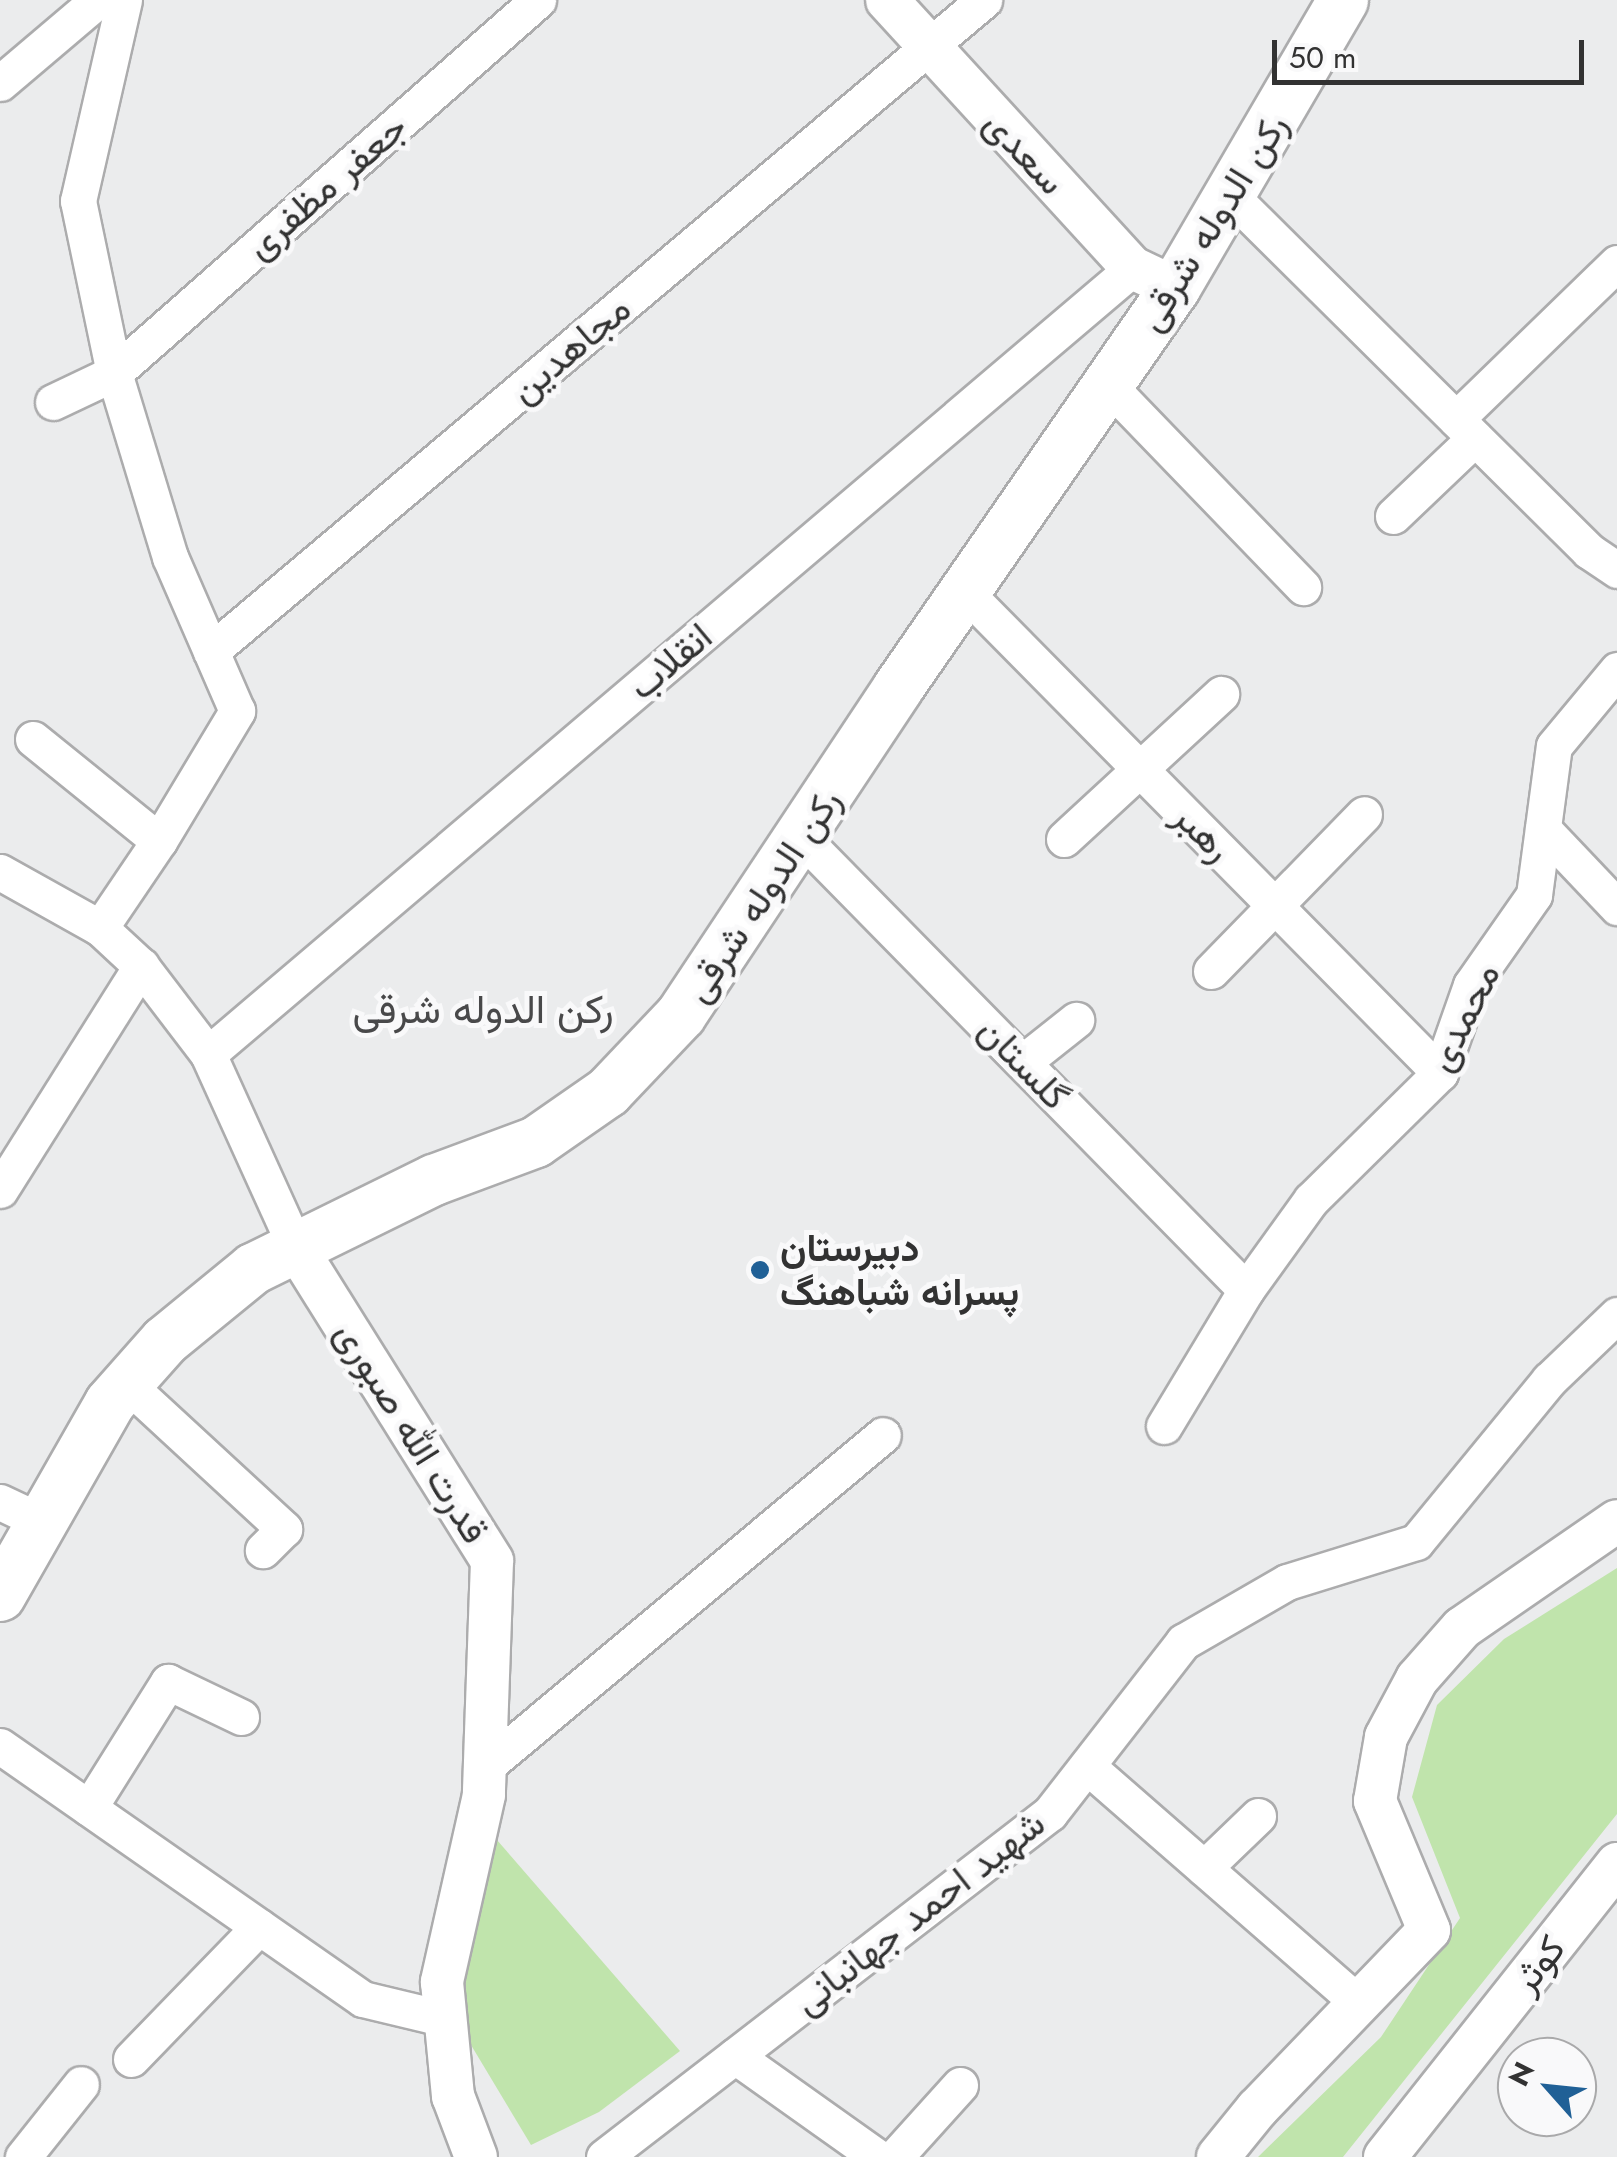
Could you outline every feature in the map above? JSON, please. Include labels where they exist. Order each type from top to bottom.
[{"type":"main road","name":"رکن الدوله شرقی","points":[[0,1596],[20,1512],[165,1341],[254,1269],[434,1180],[536,1142],[608,1092],[682,1015],[1108,386],[1154,278],[1230,195],[1343,0]]},
{"type":"street","points":[[0,83],[98,0]]},
{"type":"street","points":[[100,928],[159,841],[237,710],[170,558],[114,373],[78,201],[124,0]]},
{"type":"street","name":"جعفر مظفری","points":[[52,402],[114,373],[538,0]]},
{"type":"street","name":"سعدی","points":[[887,0],[1154,278]]},
{"type":"street","name":"مجاهدین","points":[[211,651],[984,0]]},
{"type":"street","points":[[1230,195],[1589,550],[1617,570]]},
{"type":"street","points":[[1393,516],[1466,428],[1617,263]]},
{"type":"street","name":"انقلاب","points":[[208,1054],[1154,278]]},
{"type":"street","points":[[1108,386],[1303,587]]},
{"type":"street","name":"رهبر","points":[[965,592],[1440,1073]]},
{"type":"street","name":"محمدی","points":[[1164,1426],[1246,1290],[1311,1200],[1440,1073],[1471,985],[1534,895],[1554,746],[1617,670]]},
{"type":"street","points":[[1064,839],[1221,694]]},
{"type":"street","points":[[34,739],[159,841]]},
{"type":"street","points":[[1211,971],[1364,814]]},
{"type":"street","points":[[1544,829],[1617,906]]},
{"type":"street","name":"گلستان","points":[[801,837],[1246,1290]]},
{"type":"street","points":[[0,872],[100,928],[141,966],[208,1054],[296,1248]]},
{"type":"street","points":[[0,1190],[141,966]]},
{"type":"street","points":[[1023,1062],[1076,1020]]},
{"type":"street","name":"قدرت الله صبوری","points":[[296,1248],[492,1561],[484,1796],[442,1982],[453,2096],[476,2157]]},
{"type":"street","name":"شهید احمد جهانبانی","points":[[604,2157],[1050,1813],[1182,1642],[1287,1582],[1416,1542],[1550,1380],[1617,1316]]},
{"type":"street","points":[[126,1384],[284,1529],[263,1550]]},
{"type":"street","points":[[485,1767],[883,1435]]},
{"type":"street","points":[[1218,2157],[1429,1930],[1375,1801],[1386,1737],[1417,1679],[1462,1628],[1617,1522]]},
{"type":"street","points":[[89,1808],[168,1682],[241,1717]]},
{"type":"street","points":[[0,1746],[363,1999],[446,2019]]},
{"type":"street","points":[[1086,1766],[1359,2002]]},
{"type":"street","points":[[1204,1868],[1258,1816]]},
{"type":"street","name":"کوثر","points":[[1385,2157],[1617,1864]]},
{"type":"street","points":[[131,2059],[259,1927]]},
{"type":"street","points":[[735,2056],[878,2157]]},
{"type":"street","points":[[23,2157],[81,2084]]},
{"type":"street","points":[[895,2157],[960,2086]]},
{"type":"green space","points":[[1617,1568],[1617,1814],[1343,2157],[1258,2157],[1381,2037],[1460,1918],[1412,1797],[1437,1705],[1504,1639]]},
{"type":"green space","points":[[497,1840],[680,2051],[599,2112],[531,2145],[459,2025],[478,1877]]},
{"type":"place","name":"دبیرستان پسرانه شباهنگ","points":[[760,1270]]},
{"type":"district","name":"رکن الدوله شرقی","points":[[483,1009]]}]
